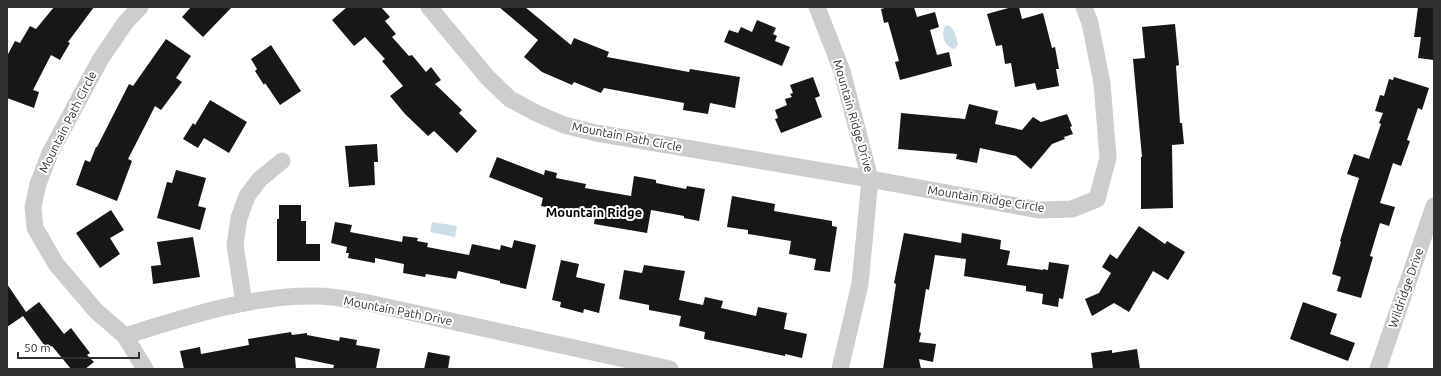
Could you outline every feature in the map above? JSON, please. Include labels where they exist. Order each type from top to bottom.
[{"type":"street","name":"Mountain Path Circle","points":[[140,7],[125,24],[96,67],[50,153],[38,184],[33,207],[35,228],[56,264],[96,311],[125,336],[145,369]]},
{"type":"street","name":"Mountain Path Circle","points":[[429,7],[488,78],[510,98],[536,113],[564,125],[596,133],[870,179]]},
{"type":"street","name":"Mountain Ridge Drive","points":[[817,7],[842,71],[870,179],[860,284],[840,369]]},
{"type":"street","name":"Mountain Ridge Circle","points":[[870,179],[1039,210],[1072,209],[1097,199],[1108,158],[1102,83],[1090,23],[1084,7]]},
{"type":"street","points":[[244,303],[235,245],[239,218],[247,196],[260,178],[282,161]]},
{"type":"street","name":"Wildridge Drive","points":[[1378,369],[1434,206]]},
{"type":"street","name":"Mountain Path Drive","points":[[125,336],[169,322],[244,303],[282,297],[319,296],[364,302],[670,369]]},
{"type":"shaded area","points":[[946,25],[951,27],[955,32],[958,44],[955,49],[948,46],[944,40],[943,32]]},
{"type":"shaded area","points":[[432,222],[457,226],[455,237],[430,232]]},
{"type":"building","points":[[54,7],[94,7],[68,42],[70,43],[60,60],[51,55],[33,90],[39,92],[34,108],[7,98],[7,56],[15,41],[20,43],[30,26],[36,29]]},
{"type":"building","points":[[191,7],[232,7],[203,37],[182,17]]},
{"type":"building","points":[[347,7],[381,7],[390,17],[385,21],[396,34],[392,37],[409,56],[412,55],[426,72],[431,67],[441,80],[435,84],[462,110],[459,113],[477,131],[457,153],[434,131],[428,136],[405,114],[390,96],[403,86],[382,61],[385,59],[365,37],[354,46],[332,20]]},
{"type":"building","points":[[499,7],[525,7],[571,45],[574,38],[609,52],[607,57],[689,72],[690,69],[740,77],[735,108],[710,103],[708,114],[683,110],[684,103],[604,88],[601,93],[574,82],[572,85],[542,72],[524,57],[538,40]]},
{"type":"building","points":[[888,7],[914,7],[917,17],[935,12],[939,27],[930,30],[937,55],[949,52],[952,66],[900,80],[895,62],[899,61],[888,22],[884,23],[881,9]]},
{"type":"building","points":[[1012,7],[1019,7],[1022,19],[1043,13],[1052,48],[1055,47],[1059,69],[1056,69],[1059,86],[1037,90],[1035,83],[1015,87],[1011,63],[1005,64],[1002,45],[996,46],[987,14]]},
{"type":"building","points":[[1418,7],[1434,7],[1434,60],[1418,58],[1421,37],[1414,37]]},
{"type":"building","points":[[757,20],[776,28],[773,34],[777,36],[775,41],[790,47],[782,66],[724,42],[729,30],[738,33],[741,27],[752,32]]},
{"type":"building","points":[[1175,24],[1179,65],[1176,66],[1180,123],[1182,123],[1184,144],[1172,145],[1173,208],[1141,209],[1142,157],[1133,59],[1145,58],[1142,27]]},
{"type":"building","points":[[166,39],[191,56],[176,78],[182,82],[161,110],[155,106],[128,159],[132,161],[117,201],[76,185],[85,160],[90,162],[96,147],[129,84],[133,86]]},
{"type":"building","points":[[271,45],[301,91],[280,105],[255,71],[257,69],[251,59]]},
{"type":"building","points":[[813,77],[820,96],[815,98],[822,117],[781,133],[775,119],[778,118],[775,110],[787,105],[785,99],[792,97],[790,94],[793,93],[790,85]]},
{"type":"building","points":[[1394,77],[1429,88],[1422,110],[1418,108],[1407,140],[1410,141],[1401,166],[1393,163],[1380,203],[1395,207],[1389,226],[1380,223],[1370,256],[1373,257],[1361,298],[1337,291],[1341,277],[1332,274],[1341,242],[1340,241],[1359,178],[1347,174],[1354,154],[1369,159],[1381,124],[1379,123],[1383,113],[1375,111],[1380,95],[1384,96],[1389,79],[1393,80]]},
{"type":"building","points":[[210,100],[247,122],[229,153],[204,138],[198,148],[183,139],[193,123],[195,125]]},
{"type":"building","points":[[969,104],[998,111],[995,124],[1022,130],[1033,117],[1041,122],[1067,114],[1072,126],[1070,127],[1073,134],[1052,144],[1031,169],[1016,156],[980,148],[977,163],[956,159],[957,154],[898,149],[901,113],[965,119]]},
{"type":"building","points":[[377,144],[378,162],[374,162],[375,185],[349,187],[345,146]]},
{"type":"building","points":[[497,157],[544,175],[545,170],[557,173],[556,178],[586,184],[585,188],[631,196],[634,176],[656,180],[656,183],[686,189],[687,186],[705,189],[699,221],[684,218],[684,216],[651,210],[647,233],[594,224],[595,217],[541,206],[543,198],[489,177]]},
{"type":"building","points":[[176,170],[206,178],[198,206],[206,208],[200,230],[157,218],[167,182],[172,183]]},
{"type":"building","points":[[732,196],[775,204],[774,211],[832,221],[832,226],[837,227],[830,272],[814,270],[816,259],[789,254],[791,241],[748,234],[748,230],[727,227]]},
{"type":"building","points":[[279,205],[301,205],[301,221],[306,221],[306,244],[320,244],[320,261],[277,261],[277,219],[279,219]]},
{"type":"building","points":[[111,210],[124,230],[110,238],[120,254],[100,268],[76,233]]},
{"type":"building","points":[[335,222],[352,225],[350,232],[402,242],[403,236],[418,238],[417,241],[428,243],[427,247],[469,255],[472,244],[500,250],[501,245],[512,248],[514,240],[536,245],[526,289],[458,271],[456,279],[426,274],[425,277],[403,273],[404,264],[375,258],[375,263],[348,258],[349,253],[346,253],[347,247],[331,243]]},
{"type":"building","points":[[1139,226],[1165,244],[1167,241],[1185,252],[1168,280],[1153,271],[1129,312],[1114,303],[1092,316],[1085,299],[1099,293],[1111,273],[1102,267],[1110,254],[1117,259]]},
{"type":"building","points":[[904,233],[961,243],[962,233],[1001,240],[1000,249],[1010,251],[1007,265],[1048,270],[1049,262],[1069,265],[1063,299],[1059,298],[1058,307],[1042,304],[1043,294],[1026,291],[1026,286],[964,276],[966,259],[935,255],[929,290],[926,289],[919,332],[921,333],[919,342],[936,344],[933,362],[919,359],[921,369],[883,369],[896,284],[894,283]]},
{"type":"building","points":[[193,237],[200,277],[153,284],[151,266],[161,265],[157,242]]},
{"type":"building","points":[[561,260],[579,264],[576,277],[605,284],[599,313],[584,309],[583,313],[560,307],[561,302],[552,300]]},
{"type":"building","points":[[644,265],[685,271],[679,300],[703,305],[705,297],[723,301],[721,308],[756,316],[758,307],[787,313],[784,329],[807,334],[802,358],[785,354],[785,356],[704,339],[705,332],[679,326],[681,316],[649,310],[649,305],[619,299],[624,270],[642,273]]},
{"type":"building","points":[[7,284],[26,312],[39,302],[64,334],[71,328],[90,353],[87,355],[94,362],[85,369],[71,369],[52,346],[47,349],[23,316],[7,327]]},
{"type":"building","points":[[1303,302],[1337,314],[1330,334],[1355,343],[1348,361],[1290,339]]},
{"type":"building","points":[[291,332],[292,335],[307,333],[307,335],[339,341],[340,337],[357,340],[356,345],[380,349],[376,369],[333,369],[334,365],[295,357],[296,369],[184,369],[180,351],[200,347],[201,354],[249,345],[248,339]]},
{"type":"building","points":[[1137,349],[1140,369],[1093,369],[1091,353],[1112,350],[1112,353]]},
{"type":"building","points":[[428,352],[450,356],[448,369],[424,369]]},
{"type":"district","name":"Mountain Ridge","points":[[594,212]]}]
